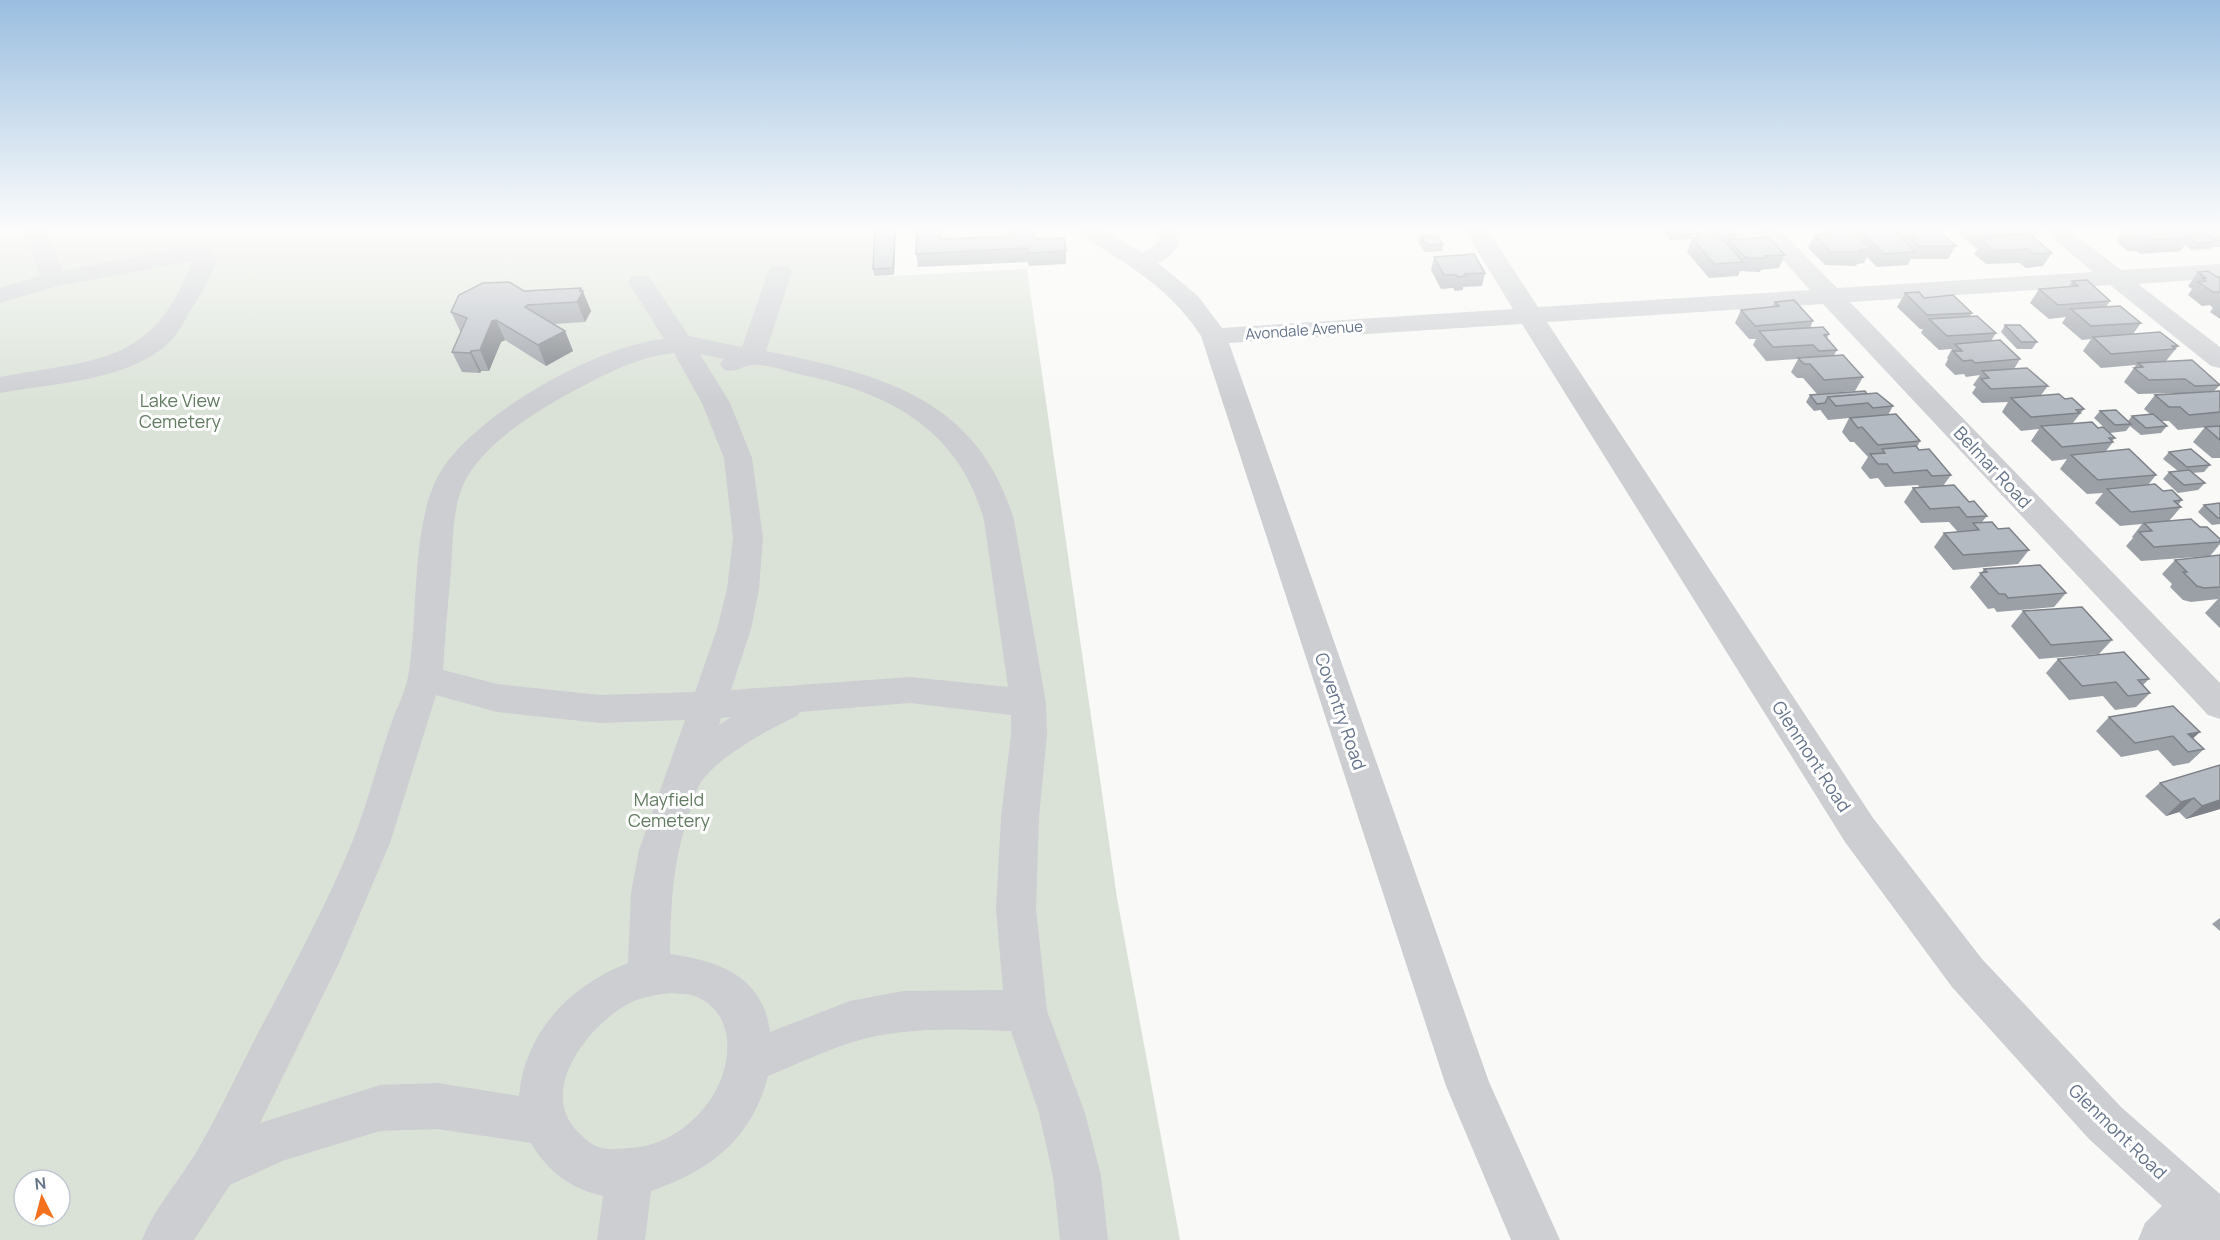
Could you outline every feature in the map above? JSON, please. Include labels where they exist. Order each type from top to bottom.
[{"type":"street","points":[[0,296],[31,287]]},
{"type":"street","points":[[0,385],[88,369],[131,356],[151,345],[165,332],[194,287]]},
{"type":"street","points":[[643,287],[709,390],[738,458],[748,538],[743,589],[734,629],[679,783],[658,850],[651,893],[650,977]]},
{"type":"street","points":[[709,390],[713,376],[751,355],[775,287]]},
{"type":"street","name":"Coventry Road","points":[[1174,287],[1186,296],[1204,318],[1214,336],[1468,1086],[1536,1240]]},
{"type":"street","name":"Glenmont Road","points":[[1512,287],[1859,830],[1967,973],[2105,1123],[2209,1216]]},
{"type":"street","name":"Belmar Road","points":[[1822,287],[2220,705]]},
{"type":"street","name":"Avondale Avenue","points":[[1214,336],[1975,287]]},
{"type":"street","points":[[2127,287],[2220,360]]},
{"type":"street","points":[[166,1240],[213,1168],[324,950],[371,843],[425,679],[439,522],[446,492],[454,474],[474,448],[508,419],[536,400],[622,357],[647,348],[679,344],[691,344],[751,355],[837,374],[895,395],[933,419],[963,446],[992,496],[999,520],[1028,703],[1029,734],[1020,817],[1016,909],[1026,1011],[1062,1113],[1077,1176],[1084,1240]]},
{"type":"street","points":[[425,679],[497,698],[600,709],[707,705],[910,690],[1028,703]]},
{"type":"street","points":[[679,783],[697,762],[721,741],[756,719],[809,697]]},
{"type":"street","points":[[670,974],[701,977],[726,991],[744,1014],[752,1043],[747,1076],[732,1109],[706,1139],[672,1162],[630,1173],[598,1171],[569,1158],[549,1134],[541,1103],[545,1072],[558,1041],[580,1015],[607,993],[637,979],[650,977],[670,974]]},
{"type":"street","points":[[749,1062],[850,1022],[903,1011],[966,1009],[1026,1011]]},
{"type":"street","points":[[213,1168],[277,1138],[380,1108],[437,1106],[546,1123]]},
{"type":"street","points":[[621,1240],[630,1173]]},
{"type":"street","points":[[2162,1240],[2209,1216]]},
{"type":"green space","name":"Mayfield Cemetery","points":[[0,287],[1030,287],[1117,898],[1180,1240],[0,1240]]},
{"type":"building","points":[[475,287],[517,287],[524,291],[581,288],[580,291],[583,291],[577,302],[525,307],[565,331],[538,345],[496,320],[492,321],[480,350],[470,353],[452,352],[467,318],[451,312],[459,295]]},
{"type":"building","points":[[2095,287],[2110,301],[2058,305],[2039,289]]},
{"type":"building","points":[[2205,287],[2220,287],[2220,292],[2213,292]]},
{"type":"building","points":[[1919,292],[1924,298],[1953,295],[1972,313],[1927,315],[1905,293]]},
{"type":"building","points":[[1794,300],[1813,321],[1755,326],[1741,310],[1779,306],[1775,302]]},
{"type":"building","points":[[2120,306],[2141,323],[2091,326],[2071,309]]},
{"type":"building","points":[[1977,316],[1996,333],[1947,336],[1929,319]]},
{"type":"building","points":[[2005,325],[2020,325],[2037,342],[2021,342]]},
{"type":"building","points":[[1823,327],[1829,334],[1824,335],[1837,350],[1819,351],[1813,345],[1773,347],[1759,331]]},
{"type":"building","points":[[2160,332],[2178,346],[2172,346],[2175,349],[2111,354],[2093,337]]},
{"type":"building","points":[[2000,340],[2020,359],[1975,363],[1972,360],[1963,361],[1953,351],[1962,351],[1955,344]]},
{"type":"building","points":[[1843,355],[1863,377],[1824,380],[1810,364],[1804,364],[1798,358]]},
{"type":"building","points":[[2192,360],[2220,385],[2195,386],[2185,379],[2149,380],[2134,368],[2143,367],[2138,363]]},
{"type":"building","points":[[2027,368],[2048,386],[1991,389],[1981,379],[1989,378],[1982,371]]},
{"type":"building","points":[[1865,391],[1867,394],[1828,397],[1825,403],[1817,404],[1810,395]]},
{"type":"building","points":[[2220,391],[2220,412],[2189,415],[2180,407],[2169,407],[2155,395]]},
{"type":"building","points":[[1877,393],[1893,406],[1873,408],[1868,403],[1836,406],[1828,397]]},
{"type":"building","points":[[2059,394],[2065,399],[2072,398],[2084,409],[2076,410],[2080,413],[2031,417],[2011,398]]},
{"type":"building","points":[[2116,410],[2131,424],[2115,425],[2100,411]]},
{"type":"building","points":[[1896,414],[1920,441],[1878,445],[1862,427],[1858,428],[1850,418]]},
{"type":"building","points":[[2153,414],[2167,426],[2146,428],[2132,416]]},
{"type":"building","points":[[2092,422],[2098,428],[2103,427],[2115,438],[2109,438],[2113,442],[2062,447],[2041,426]]},
{"type":"building","points":[[2220,426],[2220,440],[2205,427]]},
{"type":"building","points":[[1916,446],[1919,450],[1929,449],[1951,475],[1932,476],[1927,470],[1894,473],[1887,464],[1878,464],[1870,454],[1885,453],[1882,449]]},
{"type":"building","points":[[2129,449],[2156,475],[2098,480],[2071,455]]},
{"type":"building","points":[[2191,449],[2210,465],[2187,467],[2169,452]]},
{"type":"building","points":[[2189,470],[2205,483],[2184,485],[2169,472]]},
{"type":"building","points":[[2155,484],[2163,491],[2172,490],[2182,500],[2174,501],[2181,507],[2131,512],[2107,489]]},
{"type":"building","points":[[1954,485],[1969,502],[1974,501],[1987,516],[1967,517],[1959,507],[1930,509],[1913,488]]},
{"type":"building","points":[[2220,503],[2220,518],[2204,505]]},
{"type":"building","points":[[2191,519],[2200,527],[2207,527],[2220,539],[2220,542],[2154,547],[2139,532],[2152,531],[2144,523]]},
{"type":"building","points":[[1992,522],[1998,529],[2009,528],[2029,550],[1963,555],[1944,533],[1979,530],[1973,523]]},
{"type":"building","points":[[2220,555],[2220,587],[2197,586],[2175,560]]},
{"type":"building","points":[[2040,565],[2066,593],[2008,598],[2005,594],[1999,594],[1980,573],[1987,572],[1984,569]]},
{"type":"building","points":[[2082,607],[2112,640],[2051,645],[2023,611]]},
{"type":"building","points":[[2124,652],[2149,679],[2138,680],[2150,693],[2128,696],[2116,682],[2082,686],[2058,659]]},
{"type":"building","points":[[2173,706],[2200,732],[2188,734],[2204,749],[2188,752],[2173,736],[2135,743],[2109,717]]},
{"type":"building","points":[[2220,765],[2220,800],[2202,806],[2194,798],[2181,802],[2160,783]]},
{"type":"park label","name":"Lake View Cemetery","points":[[180,410]]}]
